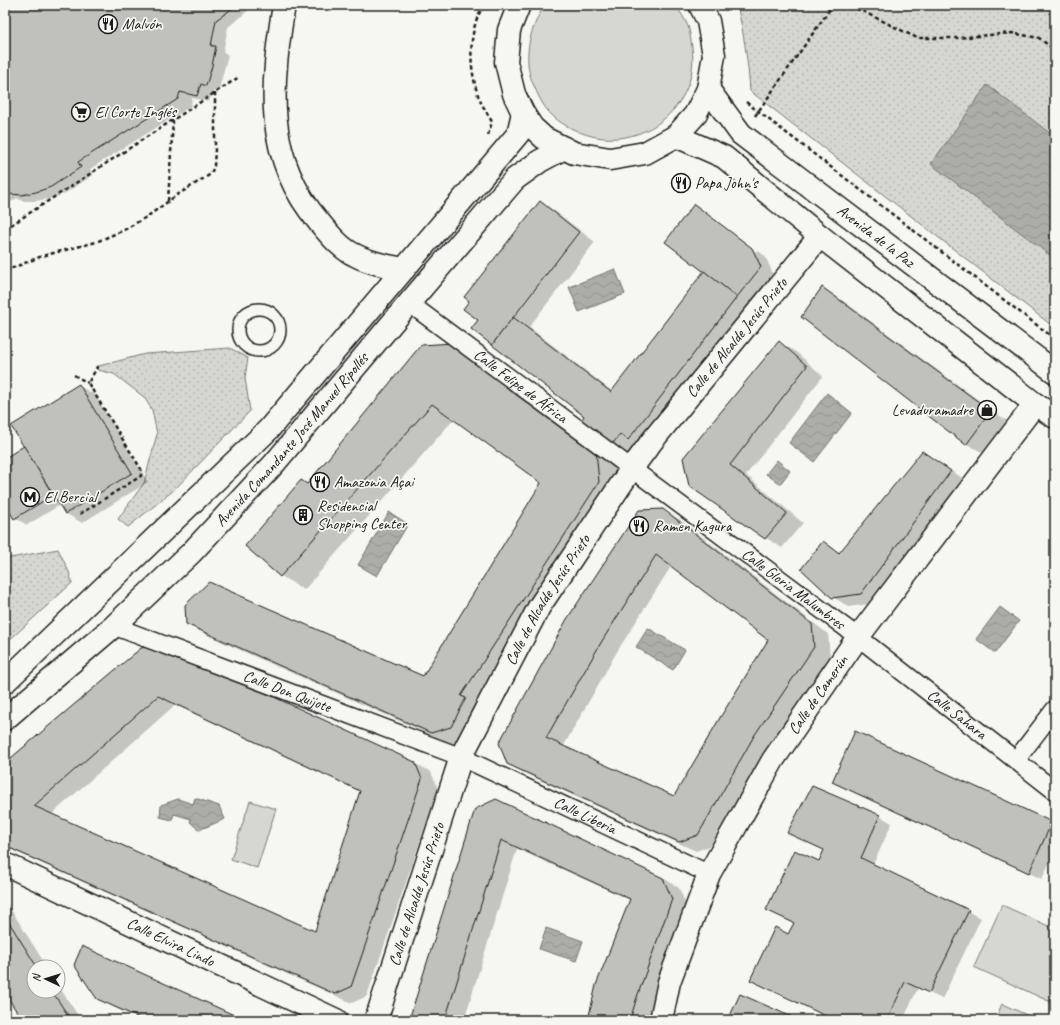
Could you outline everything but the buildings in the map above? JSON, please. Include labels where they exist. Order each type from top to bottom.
[{"type":"street","points":[[284,5],[275,70],[274,101],[277,133],[282,156],[289,176],[310,212],[343,248],[353,255],[377,264],[404,269]]},
{"type":"street","points":[[519,5],[509,30],[506,62],[514,94],[523,113],[532,127],[544,138],[574,153],[610,159],[645,153],[676,136],[695,114],[708,89],[714,55],[708,21],[700,5]]},
{"type":"street","name":"Avenida de la Paz","points":[[708,89],[741,134],[1055,372]]},
{"type":"street","name":"Avenida Comandante José Manuel Ripollés","points":[[5,682],[166,526],[268,430],[518,134],[523,113]]},
{"type":"street","points":[[676,136],[724,157],[820,236],[1035,404],[1055,417]]},
{"type":"street","name":"Avenida Comandante José Manuel Ripollés","points":[[5,719],[114,626],[191,553],[273,465],[515,179],[540,161],[564,148]]},
{"type":"street","name":"Calle de Alcalde Jesús Prieto","points":[[376,1020],[461,757],[539,607],[632,468],[652,441],[820,236]]},
{"type":"street","name":"Calle Felipe de África","points":[[409,303],[632,468]]},
{"type":"street","name":"Calle de Camerún","points":[[661,1020],[670,982],[709,874],[773,760],[858,637],[1035,404]]},
{"type":"street","name":"Calle Gloria Malumbres","points":[[632,468],[858,637]]},
{"type":"street","name":"Calle Don Quijote","points":[[114,626],[461,757]]},
{"type":"street","name":"Calle Sahara","points":[[858,637],[1055,791]]},
{"type":"street","points":[[1016,760],[1055,709]]},
{"type":"street","name":"Calle Liberia","points":[[461,757],[709,874]]},
{"type":"street","name":"Calle Elvira Lindo","points":[[5,864],[336,1020]]},
{"type":"path","points":[[484,5],[481,10],[472,40],[472,68],[479,98],[492,122],[487,137]]},
{"type":"path","points":[[741,134],[830,9],[835,5]]},
{"type":"path","points":[[850,5],[917,38],[957,38],[1012,33],[1038,38],[1055,50]]},
{"type":"path","points":[[5,229],[239,78]]},
{"type":"path","points":[[5,271],[42,256],[96,242],[124,230],[148,216],[210,174],[214,166],[216,149],[215,93]]},
{"type":"path","points":[[744,100],[1055,339]]},
{"type":"path","points":[[168,202],[173,120]]},
{"type":"path","points":[[88,383],[98,366]]},
{"type":"path","points":[[74,375],[88,383],[141,469],[141,476],[80,514]]},
{"type":"shaded area","points":[[545,5],[676,5],[689,28],[692,65],[687,87],[676,106],[661,122],[642,132],[620,138],[598,137],[575,130],[557,120],[549,112],[541,100],[531,78],[528,67],[531,35],[539,14]]},
{"type":"shaded area","points":[[737,5],[1055,5],[1055,328],[750,91],[742,27]]},
{"type":"shaded area","points":[[230,348],[248,358],[245,378],[250,411],[174,490],[128,527],[118,519],[144,483],[157,434],[152,410],[144,397],[114,374],[98,370],[95,367],[145,354]]},
{"type":"shaded area","points":[[58,549],[69,572],[72,583],[5,644],[5,559]]},
{"type":"shaded area","points":[[250,801],[276,809],[257,868],[231,859]]},
{"type":"shaded area","points":[[1002,905],[1055,929],[1055,1004],[974,967]]},
{"type":"shaded area","points":[[1002,1004],[1038,1020],[995,1020]]},
{"type":"water","points":[[987,85],[1055,137],[1055,259],[931,164]]},
{"type":"water","points":[[615,269],[625,294],[579,312],[569,287]]},
{"type":"water","points":[[827,393],[852,413],[814,462],[789,443]]},
{"type":"water","points":[[777,460],[790,471],[780,484],[766,474]]},
{"type":"water","points":[[389,512],[408,524],[377,576],[358,565]]},
{"type":"water","points":[[1000,607],[1019,621],[995,653],[976,639]]},
{"type":"water","points":[[648,628],[685,650],[673,670],[636,647]]},
{"type":"water","points":[[195,798],[219,806],[225,819],[199,830],[190,822],[191,819],[174,814],[172,820],[160,817],[161,805],[178,799],[193,804]]},
{"type":"water","points":[[546,928],[583,941],[576,961],[539,949]]},
{"type":"place","name":"Malvón","points":[[108,24]]},
{"type":"place","name":"El Corte Inglés","points":[[81,112]]},
{"type":"place","name":"Papa John's","points":[[681,183]]},
{"type":"place","name":"Levaduramadre","points":[[987,410]]},
{"type":"place","name":"Amazonia Açai","points":[[320,482]]},
{"type":"place","name":"El Bercial","points":[[30,497]]},
{"type":"place","name":"Residencial Shopping Center","points":[[303,515]]},
{"type":"place","name":"Ramen Kagura","points":[[639,526]]}]
